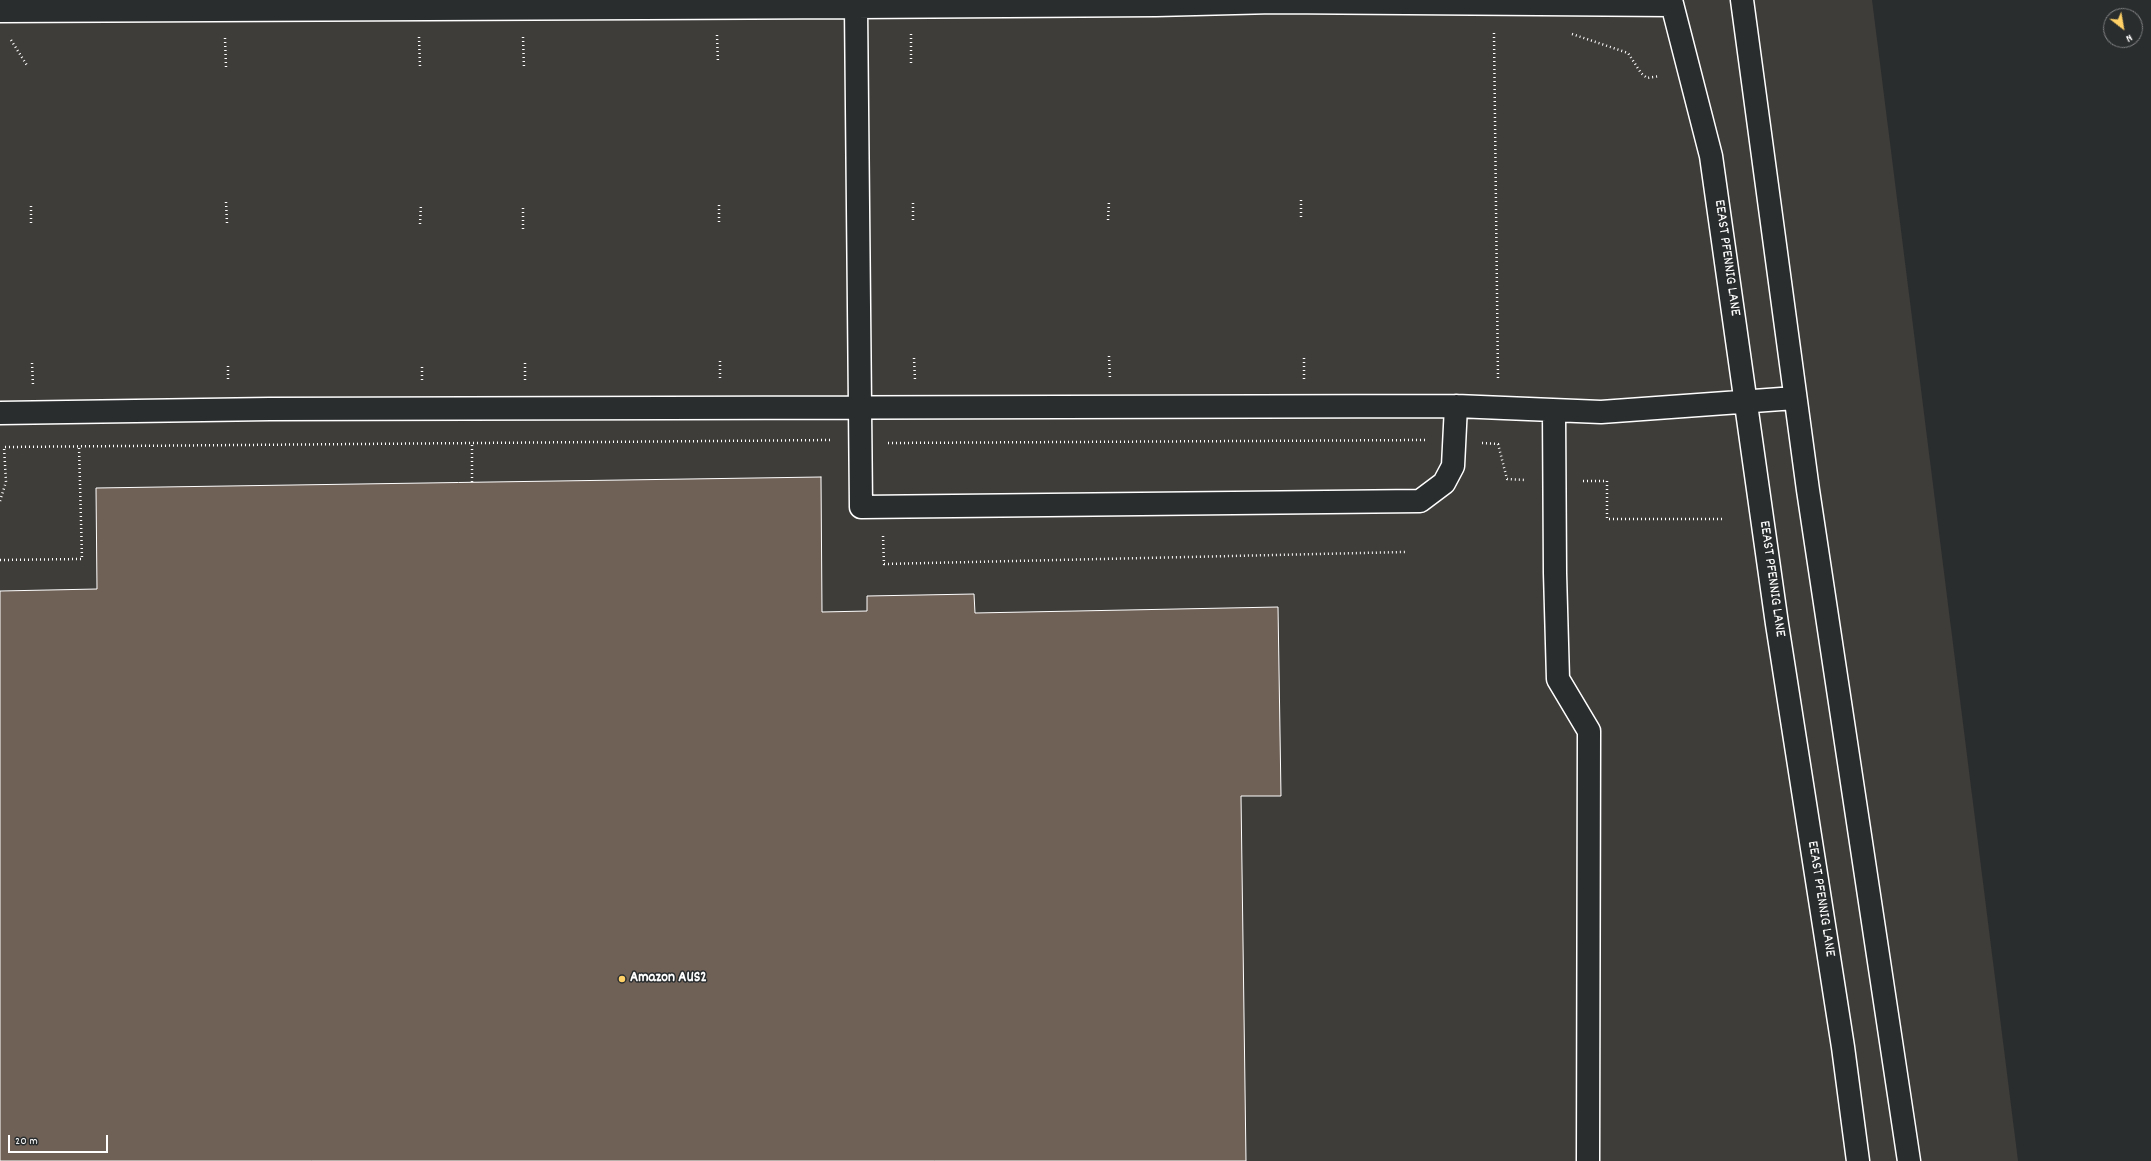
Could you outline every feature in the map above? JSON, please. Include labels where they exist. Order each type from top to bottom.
[{"type":"lane","points":[[1742,0],[1795,398],[1909,1161]]},
{"type":"lane","points":[[0,11],[856,4],[1156,5],[1274,2],[1672,2]]},
{"type":"lane","name":"EEAST PFENNIG LANE","points":[[1672,2],[1711,156],[1777,624],[1843,1047],[1858,1161]]},
{"type":"lane","points":[[856,4],[861,507],[1420,501],[1444,483],[1453,466],[1456,406]]},
{"type":"lane","points":[[0,412],[270,409],[1456,406],[1601,412],[1795,398]]},
{"type":"lane","points":[[1554,410],[1555,573],[1558,679],[1589,731],[1588,1161]]},
{"type":"path","points":[[1498,384],[1494,33],[1501,32]]},
{"type":"path","points":[[1565,32],[1628,53],[1641,73],[1647,78],[1660,76]]},
{"type":"path","points":[[717,33],[718,63]]},
{"type":"path","points":[[523,34],[524,68]]},
{"type":"path","points":[[911,34],[911,63]]},
{"type":"path","points":[[419,36],[420,67]]},
{"type":"path","points":[[225,38],[226,67]]},
{"type":"path","points":[[11,40],[28,67]]},
{"type":"path","points":[[1301,200],[1301,219]]},
{"type":"path","points":[[1108,201],[1108,220]]},
{"type":"path","points":[[226,202],[227,223]]},
{"type":"path","points":[[719,203],[719,222]]},
{"type":"path","points":[[913,203],[913,221]]},
{"type":"path","points":[[420,224],[421,204]]},
{"type":"path","points":[[523,205],[523,229]]},
{"type":"path","points":[[31,206],[31,226]]},
{"type":"path","points":[[1109,356],[1110,386]]},
{"type":"path","points":[[1304,357],[1304,385]]},
{"type":"path","points":[[914,358],[915,382]]},
{"type":"path","points":[[525,362],[525,384]]},
{"type":"path","points":[[32,364],[33,387]]},
{"type":"path","points":[[0,501],[6,482],[4,447],[831,439],[837,442]]},
{"type":"path","points":[[888,443],[1429,440]]},
{"type":"path","points":[[472,443],[472,482]]},
{"type":"path","points":[[1482,443],[1498,444],[1507,479],[1529,480]]},
{"type":"path","points":[[0,560],[82,559],[79,446]]},
{"type":"path","points":[[1578,481],[1607,482],[1607,519],[1723,519]]},
{"type":"path","points":[[883,534],[884,564],[1405,552]]},
{"type":"shaded area","points":[[0,0],[1872,0],[2018,1161],[0,1161]]},
{"type":"building","name":"Amazon AUS2","points":[[821,477],[822,612],[867,611],[867,596],[974,594],[975,613],[1278,607],[1281,796],[1241,796],[1246,1161],[0,1161],[0,591],[97,589],[96,488]]},
{"type":"place","name":"Amazon AUS2","points":[[622,979]]}]
